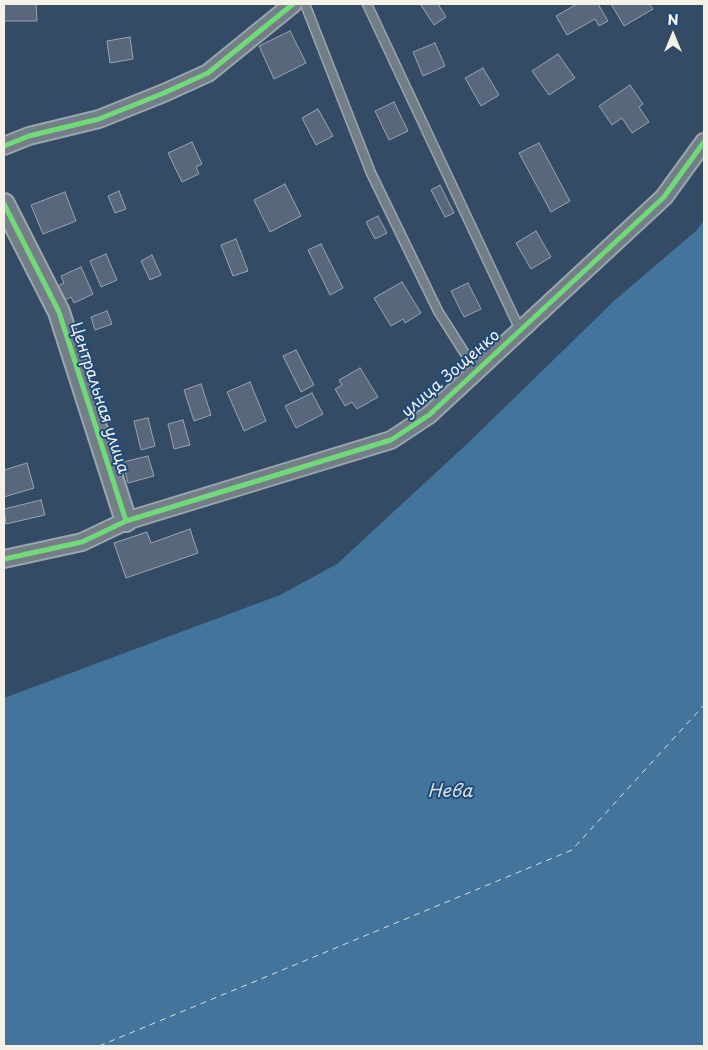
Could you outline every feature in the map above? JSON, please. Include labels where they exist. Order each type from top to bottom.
[{"type":"street","points":[[4,146],[29,136],[99,119],[208,73],[293,4]]},
{"type":"street","name":"улица Зощенко","points":[[4,559],[82,542],[126,521],[392,440],[429,415],[664,197],[704,142]]},
{"type":"street","name":"Центральная улица","points":[[4,204],[59,312],[126,521]]},
{"type":"lane","points":[[306,4],[372,173],[438,311],[476,371]]},
{"type":"lane","points":[[367,4],[520,330]]},
{"type":"water","name":"Нева","points":[[704,220],[704,1046],[4,1046],[4,698],[280,595],[337,564],[468,443],[615,300],[697,230]]},
{"type":"building","points":[[4,4],[36,4],[37,21],[4,21]]},
{"type":"building","points":[[438,4],[446,17],[434,25],[421,5]]},
{"type":"building","points":[[577,4],[598,4],[608,21],[599,26],[595,19],[567,35],[556,16]]},
{"type":"building","points":[[611,4],[649,4],[653,9],[624,26]]},
{"type":"building","points":[[290,31],[306,63],[274,79],[259,46]]},
{"type":"building","points":[[130,37],[133,59],[110,63],[107,41]]},
{"type":"building","points":[[435,43],[445,66],[423,76],[413,52]]},
{"type":"building","points":[[558,54],[575,78],[549,95],[532,71]]},
{"type":"building","points":[[483,68],[499,95],[481,106],[465,78]]},
{"type":"building","points":[[630,85],[643,104],[639,107],[649,122],[632,133],[622,118],[612,125],[599,106]]},
{"type":"building","points":[[394,102],[408,131],[389,140],[375,111]]},
{"type":"building","points":[[318,109],[333,136],[316,145],[302,118]]},
{"type":"building","points":[[192,142],[202,164],[196,167],[199,174],[182,182],[168,153]]},
{"type":"building","points":[[539,143],[570,201],[551,212],[519,153]]},
{"type":"building","points":[[285,184],[301,216],[270,232],[254,200]]},
{"type":"building","points":[[440,185],[454,213],[445,217],[431,190]]},
{"type":"building","points":[[119,191],[126,209],[115,213],[108,196]]},
{"type":"building","points":[[65,192],[76,221],[43,234],[31,205]]},
{"type":"building","points":[[378,216],[387,233],[375,239],[366,222]]},
{"type":"building","points":[[536,231],[551,257],[531,269],[516,243]]},
{"type":"building","points":[[236,239],[248,271],[233,276],[221,245]]},
{"type":"building","points":[[321,244],[343,288],[330,295],[308,250]]},
{"type":"building","points":[[106,254],[117,280],[101,287],[90,261]]},
{"type":"building","points":[[152,255],[161,275],[150,280],[141,261]]},
{"type":"building","points":[[81,267],[93,294],[74,303],[71,297],[65,300],[58,286],[64,283],[61,276]]},
{"type":"building","points":[[402,282],[421,313],[405,323],[403,319],[391,326],[374,298]]},
{"type":"building","points":[[468,283],[481,309],[464,317],[451,291]]},
{"type":"building","points":[[107,311],[112,324],[95,330],[91,317]]},
{"type":"building","points":[[296,350],[314,385],[301,392],[283,356]]},
{"type":"building","points":[[360,368],[378,397],[357,409],[352,402],[345,406],[335,389],[342,385],[339,380]]},
{"type":"building","points":[[250,382],[266,421],[244,431],[227,392]]},
{"type":"building","points":[[201,384],[211,415],[194,421],[184,390]]},
{"type":"building","points":[[312,393],[323,414],[296,428],[285,406]]},
{"type":"building","points":[[148,418],[155,446],[141,450],[134,421]]},
{"type":"building","points":[[183,420],[190,445],[174,449],[168,424]]},
{"type":"building","points":[[148,456],[154,476],[128,483],[123,462]]},
{"type":"building","points":[[27,463],[34,488],[4,497],[4,470]]},
{"type":"building","points":[[41,500],[45,515],[6,524],[4,509]]},
{"type":"building","points":[[190,529],[198,553],[126,578],[114,543],[147,532],[151,543]]},
{"type":"ferry route","points":[[99,1046],[572,850],[704,705]]},
{"type":"cycle path","points":[[4,146],[29,136],[99,119],[208,73],[293,4]]},
{"type":"cycle path","points":[[4,559],[82,542],[126,521],[391,440],[429,415],[664,197],[704,142]]},
{"type":"cycle path","points":[[4,204],[59,312],[126,521]]}]
